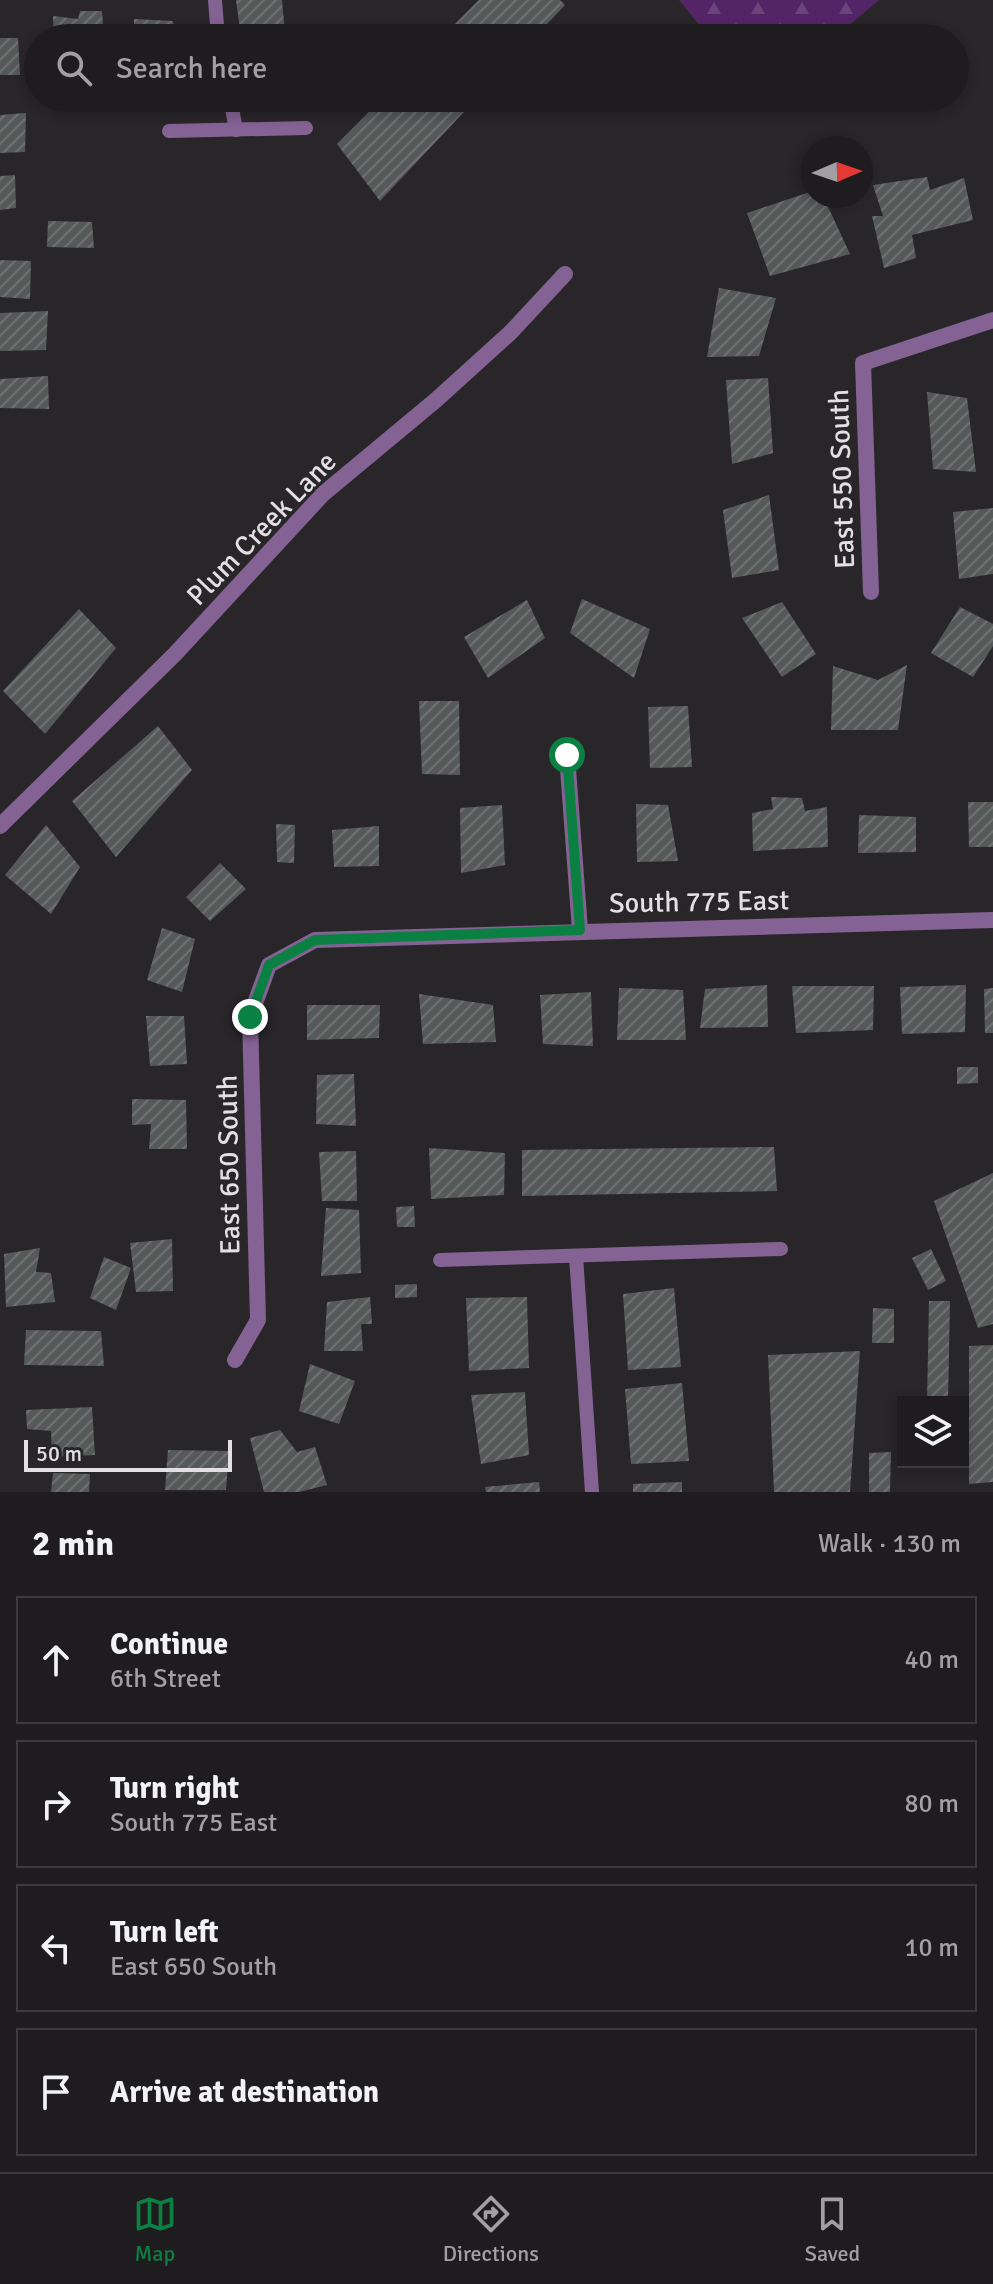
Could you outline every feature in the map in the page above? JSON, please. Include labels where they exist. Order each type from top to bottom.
[{"type":"street","name":"Plum Creek Lane","points":[[0,826],[175,654],[323,494],[436,400],[510,333],[565,274]]},
{"type":"street","name":"East 550 South","points":[[871,592],[863,363],[993,320]]},
{"type":"street","points":[[567,755],[580,930]]},
{"type":"street","name":"South 775 East","points":[[269,965],[315,940],[993,920]]},
{"type":"street","name":"East 650 South","points":[[235,1360],[258,1320],[250,1017],[269,965]]},
{"type":"lane","points":[[215,0],[217,24]]},
{"type":"lane","points":[[233,112],[236,130]]},
{"type":"lane","points":[[169,131],[306,128]]},
{"type":"lane","points":[[440,1260],[781,1249]]},
{"type":"lane","points":[[576,1256],[592,1492]]},
{"type":"green space","points":[[679,0],[879,0],[851,24],[699,24]]},
{"type":"building","points":[[236,0],[282,0],[284,24],[239,24]]},
{"type":"building","points":[[479,0],[560,0],[565,5],[547,24],[455,24]]},
{"type":"building","points":[[80,11],[102,11],[103,24],[53,24],[53,16],[78,19]]},
{"type":"building","points":[[134,19],[173,21],[174,24],[134,24]]},
{"type":"building","points":[[0,38],[18,38],[20,75],[0,75]]},
{"type":"building","points":[[369,112],[464,112],[380,201],[337,144]]},
{"type":"building","points":[[26,113],[25,152],[0,153],[0,115]]},
{"type":"building","points":[[15,175],[16,208],[0,210],[0,176]]},
{"type":"building","points":[[927,177],[930,190],[964,178],[973,220],[912,235],[916,258],[884,268],[872,216],[883,216],[873,185]]},
{"type":"building","points":[[801,195],[801,208],[829,208],[850,254],[770,276],[747,213]]},
{"type":"building","points":[[48,221],[92,222],[94,248],[47,247]]},
{"type":"building","points":[[0,260],[31,261],[30,299],[0,297]]},
{"type":"building","points":[[719,288],[776,298],[759,356],[707,357]]},
{"type":"building","points":[[48,311],[46,350],[0,351],[0,313]]},
{"type":"building","points":[[48,376],[49,409],[0,408],[0,379]]},
{"type":"building","points":[[768,378],[773,453],[732,464],[726,380]]},
{"type":"building","points":[[927,392],[967,398],[976,472],[933,469]]},
{"type":"building","points":[[769,495],[779,570],[732,578],[723,510]]},
{"type":"building","points":[[993,508],[993,574],[959,579],[953,512]]},
{"type":"building","points":[[582,599],[650,629],[634,678],[570,633]]},
{"type":"building","points":[[527,600],[545,638],[488,678],[464,637]]},
{"type":"building","points":[[782,602],[816,654],[782,677],[742,618]]},
{"type":"building","points":[[960,607],[993,624],[993,646],[973,677],[931,653]]},
{"type":"building","points":[[79,609],[116,648],[45,734],[3,691]]},
{"type":"building","points":[[907,665],[898,730],[831,730],[833,666],[878,680]]},
{"type":"building","points":[[419,701],[459,701],[460,775],[422,774]]},
{"type":"building","points":[[688,706],[692,767],[650,768],[648,707]]},
{"type":"building","points":[[158,726],[192,770],[116,857],[72,801]]},
{"type":"building","points":[[771,797],[802,798],[805,811],[827,807],[828,847],[753,851],[752,813],[773,809]]},
{"type":"building","points":[[968,802],[993,802],[993,847],[969,847]]},
{"type":"building","points":[[636,804],[668,805],[678,861],[637,862]]},
{"type":"building","points":[[502,805],[505,865],[461,873],[460,808]]},
{"type":"building","points":[[859,815],[916,817],[916,852],[858,853]]},
{"type":"building","points":[[276,824],[295,825],[294,863],[277,862]]},
{"type":"building","points":[[46,825],[80,867],[51,914],[5,875]]},
{"type":"building","points":[[379,826],[379,866],[334,867],[332,830]]},
{"type":"building","points":[[220,863],[246,889],[210,921],[186,897]]},
{"type":"building","points":[[162,928],[195,939],[182,992],[147,980]]},
{"type":"building","points":[[767,985],[768,1027],[700,1028],[705,989]]},
{"type":"building","points":[[966,985],[965,1032],[902,1034],[900,987]]},
{"type":"building","points":[[792,986],[874,986],[873,1030],[796,1033]]},
{"type":"building","points":[[619,988],[683,990],[686,1040],[617,1040]]},
{"type":"building","points":[[993,988],[993,1033],[985,1033],[984,989]]},
{"type":"building","points":[[591,992],[593,1046],[543,1044],[540,995]]},
{"type":"building","points":[[419,994],[493,1005],[496,1042],[423,1044]]},
{"type":"building","points":[[307,1005],[380,1005],[379,1038],[307,1040]]},
{"type":"building","points":[[146,1016],[184,1016],[187,1064],[150,1066]]},
{"type":"building","points":[[957,1067],[978,1067],[978,1083],[957,1084]]},
{"type":"building","points":[[354,1074],[356,1126],[316,1124],[317,1075]]},
{"type":"building","points":[[132,1099],[186,1100],[187,1149],[149,1149],[151,1124],[132,1125]]},
{"type":"building","points":[[774,1147],[777,1191],[522,1196],[522,1150]]},
{"type":"building","points":[[429,1148],[505,1153],[504,1195],[431,1199]]},
{"type":"building","points":[[356,1151],[357,1201],[322,1201],[319,1152]]},
{"type":"building","points":[[993,1173],[993,1324],[978,1328],[934,1201]]},
{"type":"building","points":[[414,1206],[415,1227],[397,1227],[396,1207]]},
{"type":"building","points":[[326,1208],[359,1210],[361,1273],[321,1276]]},
{"type":"building","points":[[172,1239],[173,1291],[136,1292],[130,1243]]},
{"type":"building","points":[[40,1248],[36,1272],[51,1273],[55,1302],[6,1307],[4,1254]]},
{"type":"building","points":[[931,1249],[946,1281],[928,1290],[912,1258]]},
{"type":"building","points":[[104,1257],[131,1268],[116,1310],[90,1298]]},
{"type":"building","points":[[417,1284],[417,1297],[395,1298],[395,1285]]},
{"type":"building","points":[[674,1288],[681,1367],[628,1370],[623,1294]]},
{"type":"building","points":[[370,1297],[372,1324],[361,1324],[363,1351],[324,1351],[327,1302]]},
{"type":"building","points":[[527,1297],[529,1368],[469,1371],[466,1298]]},
{"type":"building","points":[[929,1301],[950,1301],[948,1396],[927,1396]]},
{"type":"building","points":[[873,1308],[894,1309],[894,1343],[872,1343]]},
{"type":"building","points":[[26,1330],[101,1331],[104,1366],[24,1365]]},
{"type":"building","points":[[993,1345],[993,1482],[969,1484],[969,1346]]},
{"type":"building","points":[[860,1351],[850,1492],[774,1492],[768,1355]]},
{"type":"building","points":[[310,1364],[355,1381],[339,1424],[299,1411]]},
{"type":"building","points":[[682,1383],[689,1461],[631,1464],[625,1389]]},
{"type":"building","points":[[525,1392],[529,1455],[481,1464],[471,1395]]},
{"type":"building","points":[[92,1407],[95,1455],[52,1457],[51,1431],[27,1429],[26,1410]]},
{"type":"building","points":[[280,1430],[297,1452],[315,1447],[327,1485],[299,1492],[264,1492],[250,1438]]},
{"type":"building","points":[[168,1450],[229,1451],[226,1490],[165,1490]]},
{"type":"building","points":[[891,1452],[890,1492],[869,1492],[869,1453]]},
{"type":"building","points":[[53,1473],[90,1474],[89,1492],[51,1492]]},
{"type":"building","points":[[539,1482],[540,1492],[486,1492],[485,1487]]},
{"type":"building","points":[[682,1482],[682,1492],[633,1492],[633,1484]]},
{"type":"route","points":[[250,1017],[269,965],[315,940],[580,930],[567,755]]}]
